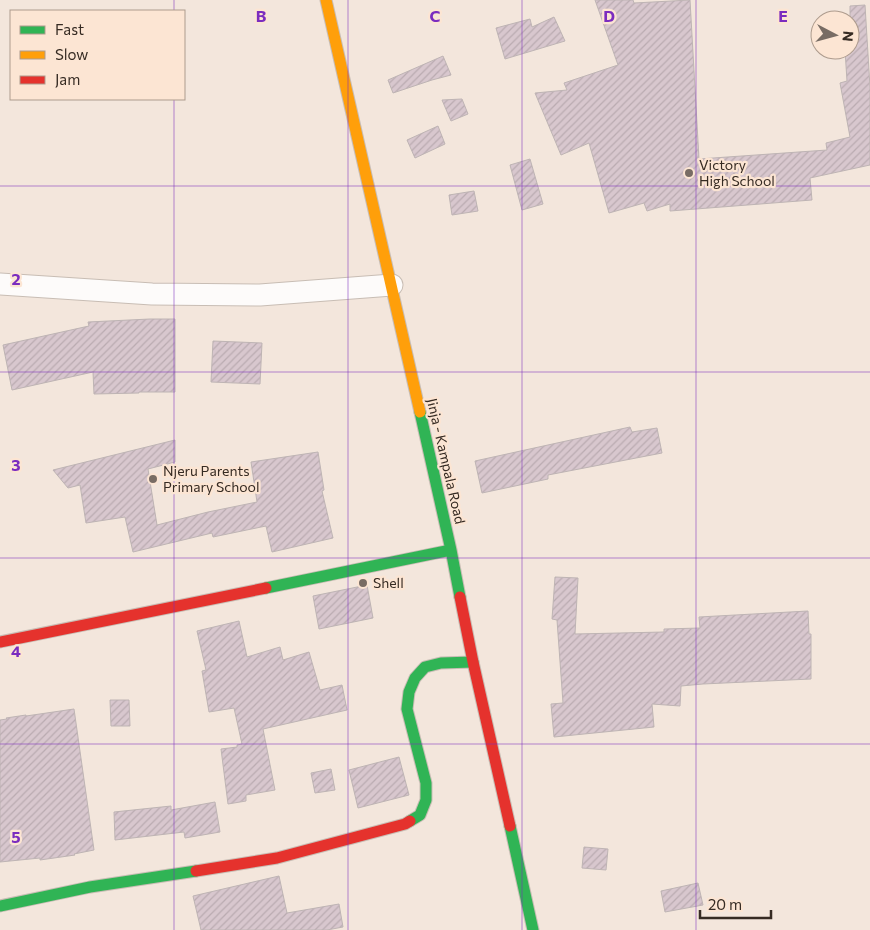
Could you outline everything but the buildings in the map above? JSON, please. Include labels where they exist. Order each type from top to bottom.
[{"type":"main road","name":"Jinja - Kampala Road","points":[[326,0],[451,550],[473,662],[533,930]]},
{"type":"main road","points":[[0,642],[451,550]]},
{"type":"main road","points":[[0,906],[90,887],[277,858],[405,824],[420,815],[426,800],[426,783],[407,709],[409,692],[414,678],[425,667],[441,663],[473,662]]},
{"type":"street","points":[[0,284],[152,294],[250,294],[392,285]]},
{"type":"traffic: fast","points":[[420,412],[460,597]]},
{"type":"traffic: fast","points":[[266,588],[451,550]]},
{"type":"traffic: fast","points":[[410,821],[420,815],[426,800],[426,783],[407,709],[409,692],[415,678],[425,667],[441,663],[473,662]]},
{"type":"traffic: fast","points":[[510,826],[533,930]]},
{"type":"traffic: fast","points":[[0,906],[90,887],[196,871]]},
{"type":"traffic: slow","points":[[326,0],[420,412]]},
{"type":"traffic: jam","points":[[0,642],[266,588]]},
{"type":"traffic: jam","points":[[460,597],[510,826]]},
{"type":"traffic: jam","points":[[196,871],[277,858],[405,824],[410,821]]},
{"type":"place","name":"Victory High School","points":[[689,173]]},
{"type":"place","name":"Njeru Parents Primary School","points":[[153,479]]},
{"type":"place","name":"Shell","points":[[363,583]]}]
